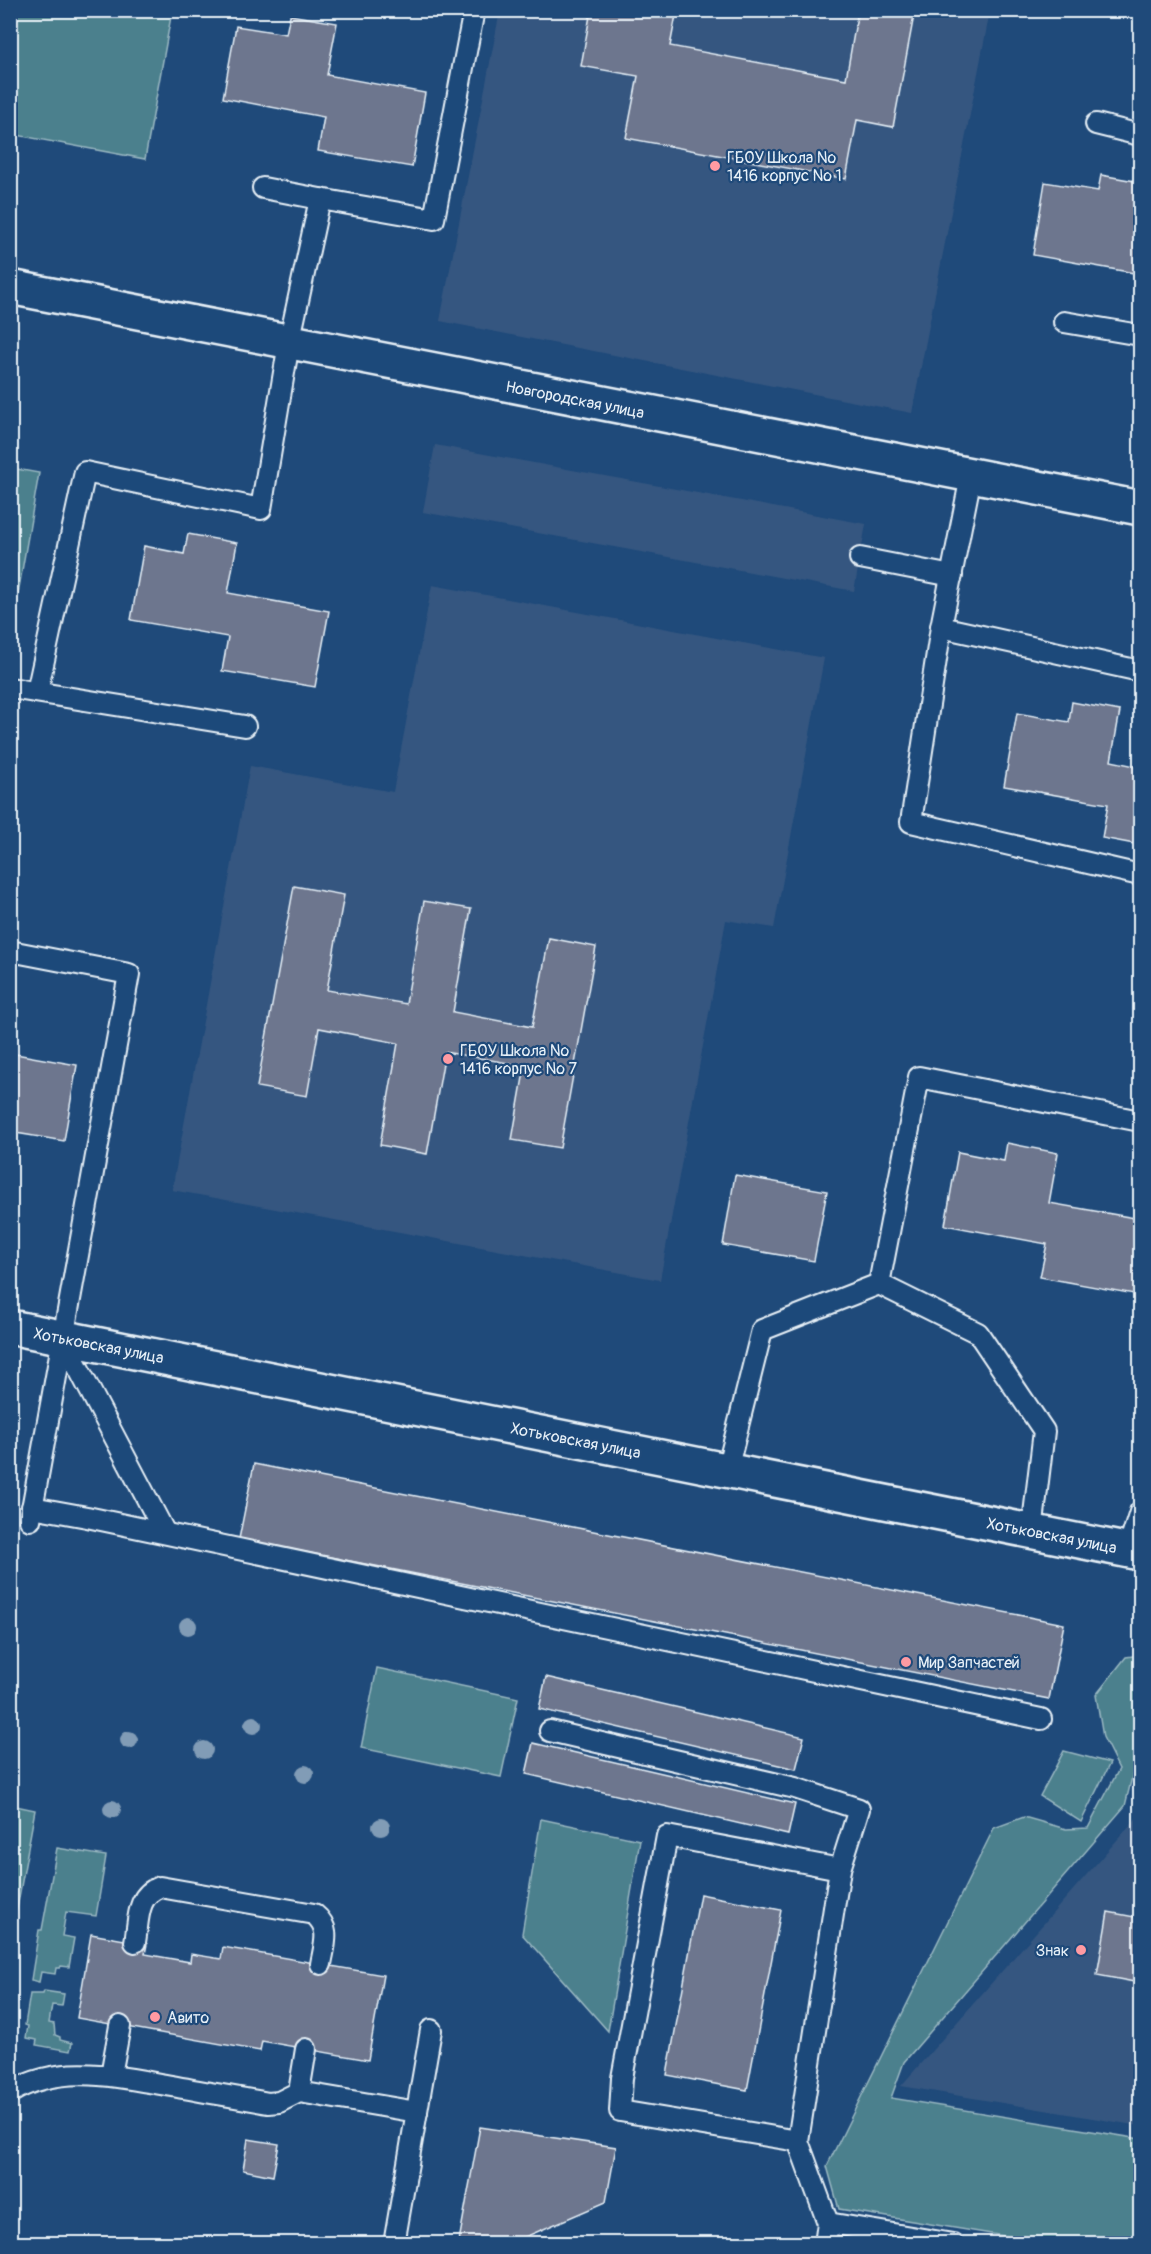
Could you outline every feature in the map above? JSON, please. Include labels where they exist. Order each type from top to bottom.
[{"type":"street","name":"Новгородская улица","points":[[10,288],[1140,508]]},
{"type":"street","name":"Хотьковская улица","points":[[10,1327],[1134,1552]]},
{"type":"lane","points":[[263,188],[434,219],[474,10]]},
{"type":"lane","points":[[1096,124],[1140,135]]},
{"type":"lane","points":[[37,692],[85,472],[261,509],[289,343],[320,199]]},
{"type":"lane","points":[[1065,322],[1140,335]]},
{"type":"lane","points":[[971,476],[941,627],[911,822],[1140,875]]},
{"type":"lane","points":[[860,558],[952,576]]},
{"type":"lane","points":[[941,627],[1140,672]]},
{"type":"lane","points":[[10,688],[245,726]]},
{"type":"lane","points":[[10,951],[129,974],[31,1514],[165,1533],[1041,1719]]},
{"type":"lane","points":[[879,1284],[919,1077],[1140,1121]]},
{"type":"lane","points":[[727,1470],[762,1330],[879,1284],[978,1334],[1044,1431],[1032,1531]]},
{"type":"lane","points":[[62,1337],[165,1533]]},
{"type":"lane","points":[[1134,1552],[1140,1512]]},
{"type":"lane","points":[[550,1731],[795,1788],[859,1809],[840,1869],[798,2141],[828,2223],[825,2244]]},
{"type":"lane","points":[[798,2141],[620,2111],[622,2078],[667,1836],[840,1869]]},
{"type":"lane","points":[[135,1942],[142,1901],[147,1893],[160,1887],[314,1914],[325,1926],[326,1934],[321,1964]]},
{"type":"lane","points":[[111,2076],[120,2026]]},
{"type":"lane","points":[[394,2244],[431,2030]]},
{"type":"lane","points":[[298,2092],[306,2049]]},
{"type":"lane","points":[[10,2093],[34,2080],[46,2077],[100,2074],[267,2103],[279,2102],[298,2092],[417,2112]]},
{"type":"lane","points":[[828,2223],[952,2244]]},
{"type":"shaded area","name":"ГБОУ Школа № 1416 корпус № 1","points":[[500,11],[990,11],[912,413],[440,321]]},
{"type":"shaded area","points":[[435,445],[866,524],[854,591],[423,512]]},
{"type":"shaded area","name":"ГБОУ Школа № 1416 корпус № 7","points":[[432,585],[824,658],[774,928],[726,920],[660,1280],[172,1190],[250,766],[393,792]]},
{"type":"shaded area","name":"Знак","points":[[1140,1814],[1140,2126],[901,2086]]},
{"type":"green space","points":[[10,11],[172,11],[145,159],[11,134]]},
{"type":"green space","points":[[10,468],[39,473],[11,634]]},
{"type":"green space","points":[[1140,1655],[1140,1744],[1125,1806],[904,2062],[891,2098],[1140,2139],[1140,2243],[1046,2243],[839,2209],[827,2166],[994,1828],[1024,1817],[1066,1829],[1088,1828],[1119,1769],[1103,1737],[1096,1695],[1126,1657]]},
{"type":"green space","points":[[377,1668],[518,1698],[501,1777],[361,1748]]},
{"type":"green space","points":[[1064,1751],[1110,1763],[1081,1822],[1040,1796]]},
{"type":"green space","points":[[10,1805],[35,1810],[11,1941]]},
{"type":"green space","points":[[541,1819],[640,1840],[608,2031],[522,1934]]},
{"type":"green space","points":[[57,1848],[106,1856],[96,1916],[66,1912],[62,1936],[74,1938],[69,1967],[56,1968],[55,1974],[41,1972],[39,1982],[31,1980],[39,1930],[42,1930]]},
{"type":"green space","points":[[44,1991],[64,1994],[62,2006],[52,2005],[49,2023],[54,2024],[55,2035],[60,2037],[60,2040],[72,2043],[70,2051],[36,2045],[37,2040],[26,2038],[28,2026],[25,2025],[30,1994],[43,1994]]},
{"type":"building","points":[[591,10],[677,10],[670,46],[846,79],[858,10],[915,10],[893,127],[857,120],[846,179],[626,138],[638,76],[581,66]]},
{"type":"building","points":[[290,15],[337,23],[327,75],[425,93],[412,167],[318,151],[324,117],[223,98],[236,26],[286,34]]},
{"type":"building","points":[[1101,175],[1140,182],[1140,274],[1033,255],[1045,182],[1098,191]]},
{"type":"building","points":[[1140,280],[1140,308],[1136,308]]},
{"type":"building","points":[[188,534],[237,543],[228,593],[329,611],[315,687],[222,671],[228,637],[131,620],[144,546],[184,554]]},
{"type":"building","points":[[1072,702],[1120,711],[1111,761],[1140,767],[1140,845],[1102,838],[1108,804],[1004,786],[1017,713],[1069,722]]},
{"type":"building","points":[[294,886],[344,895],[327,990],[406,1004],[424,901],[471,909],[453,1012],[532,1027],[549,938],[596,947],[560,1148],[512,1140],[525,1066],[445,1052],[427,1154],[380,1145],[398,1043],[319,1028],[307,1096],[257,1087]]},
{"type":"building","points":[[10,1053],[77,1065],[64,1141],[10,1132]]},
{"type":"building","points":[[1007,1143],[1058,1153],[1049,1203],[1140,1219],[1140,1258],[1134,1294],[1040,1277],[1047,1244],[945,1225],[958,1152],[1004,1161]]},
{"type":"building","points":[[735,1175],[827,1191],[814,1261],[723,1245]]},
{"type":"building","points":[[10,1440],[16,1441],[11,1464],[10,1464]]},
{"type":"building","points":[[254,1464],[1064,1624],[1049,1699],[239,1539]]},
{"type":"building","points":[[546,1677],[804,1737],[796,1769],[539,1709]]},
{"type":"building","points":[[533,1743],[795,1804],[788,1835],[526,1774]]},
{"type":"building","points":[[700,1894],[781,1910],[747,2090],[667,2075]]},
{"type":"building","points":[[1108,1912],[1140,1918],[1140,1983],[1097,1975]]},
{"type":"building","points":[[91,1934],[147,1944],[145,1954],[190,1962],[191,1954],[221,1959],[223,1947],[383,1975],[368,2060],[262,2041],[260,2051],[77,2018]]},
{"type":"building","points":[[480,2127],[616,2147],[606,2202],[509,2244],[471,2244],[459,2241]]},
{"type":"building","points":[[248,2139],[279,2144],[273,2176],[243,2170]]},
{"type":"place","name":"ГБОУ Школа № 1416 корпус № 1","points":[[715,166]]},
{"type":"place","name":"ГБОУ Школа № 1416 корпус № 7","points":[[448,1059]]},
{"type":"place","name":"Мир Запчастей","points":[[906,1662]]},
{"type":"place","name":"Знак","points":[[1081,1950]]},
{"type":"place","name":"Авито","points":[[155,2017]]}]
